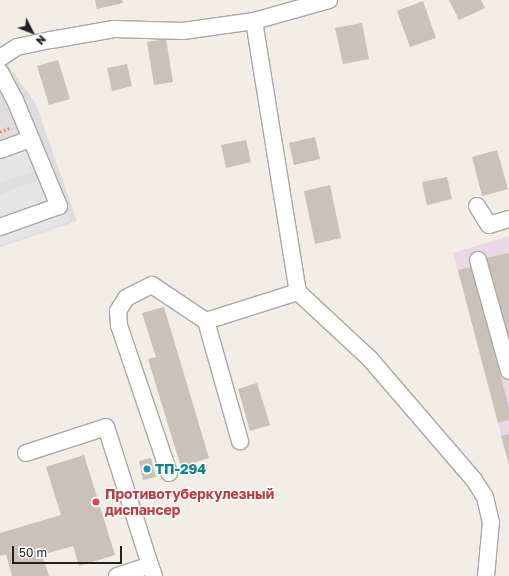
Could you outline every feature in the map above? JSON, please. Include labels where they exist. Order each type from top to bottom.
[{"type":"street","points":[[0,58],[17,47],[114,29],[183,32],[254,21],[329,0]]},
{"type":"street","points":[[254,21],[298,292],[370,359],[474,480],[485,497],[491,522],[486,576]]},
{"type":"street","points":[[0,72],[31,139],[59,206],[0,227]]},
{"type":"street","points":[[0,150],[31,139]]},
{"type":"street","points":[[477,206],[489,225],[509,219]]},
{"type":"street","points":[[478,260],[509,371]]},
{"type":"street","points":[[170,473],[118,311],[126,298],[152,285],[206,321],[240,441]]},
{"type":"street","points":[[206,321],[298,292]]},
{"type":"street","points":[[26,453],[106,427],[152,570],[116,576]]},
{"type":"shaded area","points":[[0,53],[36,104],[77,221],[0,247]]},
{"type":"shaded area","points":[[29,146],[37,170],[0,183],[0,157]]},
{"type":"shaded area","points":[[43,179],[51,203],[0,221],[0,194]]},
{"type":"shaded area","points":[[66,210],[70,221],[0,246],[0,233]]},
{"type":"shaded area","points":[[509,236],[509,465],[453,253]]},
{"type":"building","points":[[95,0],[122,0],[123,3],[97,9]]},
{"type":"building","points":[[449,0],[481,0],[485,8],[459,20]]},
{"type":"building","points":[[423,1],[436,38],[410,47],[397,11]]},
{"type":"building","points":[[362,23],[369,59],[343,64],[335,28]]},
{"type":"building","points":[[166,39],[173,82],[154,85],[147,42]]},
{"type":"building","points":[[58,60],[70,99],[49,105],[37,66]]},
{"type":"building","points":[[127,64],[132,86],[112,91],[107,68]]},
{"type":"building","points":[[315,137],[320,159],[294,165],[289,143]]},
{"type":"building","points":[[246,140],[251,162],[226,168],[221,145]]},
{"type":"building","points":[[497,150],[508,189],[482,196],[472,157]]},
{"type":"building","points":[[447,177],[452,199],[427,205],[422,182]]},
{"type":"building","points":[[330,185],[341,238],[315,244],[304,191]]},
{"type":"building","points":[[509,253],[509,345],[508,345],[486,258]]},
{"type":"building","points":[[472,267],[509,408],[509,420],[498,423],[458,270]]},
{"type":"building","points":[[164,307],[209,458],[181,467],[148,359],[156,357],[142,313]]},
{"type":"building","points":[[257,383],[270,425],[250,431],[238,389]]},
{"type":"building","points":[[509,434],[509,464],[501,436]]},
{"type":"building","points":[[84,455],[115,555],[79,566],[73,546],[42,555],[49,576],[12,576],[6,554],[0,556],[0,533],[61,515],[46,467]]},
{"type":"building","name":"ТП-294","points":[[151,458],[156,477],[143,480],[139,461]]},
{"type":"place","name":"ТП-294","points":[[147,469]]},
{"type":"place","name":"Противотуберкулезный диспансер","points":[[96,502]]}]
